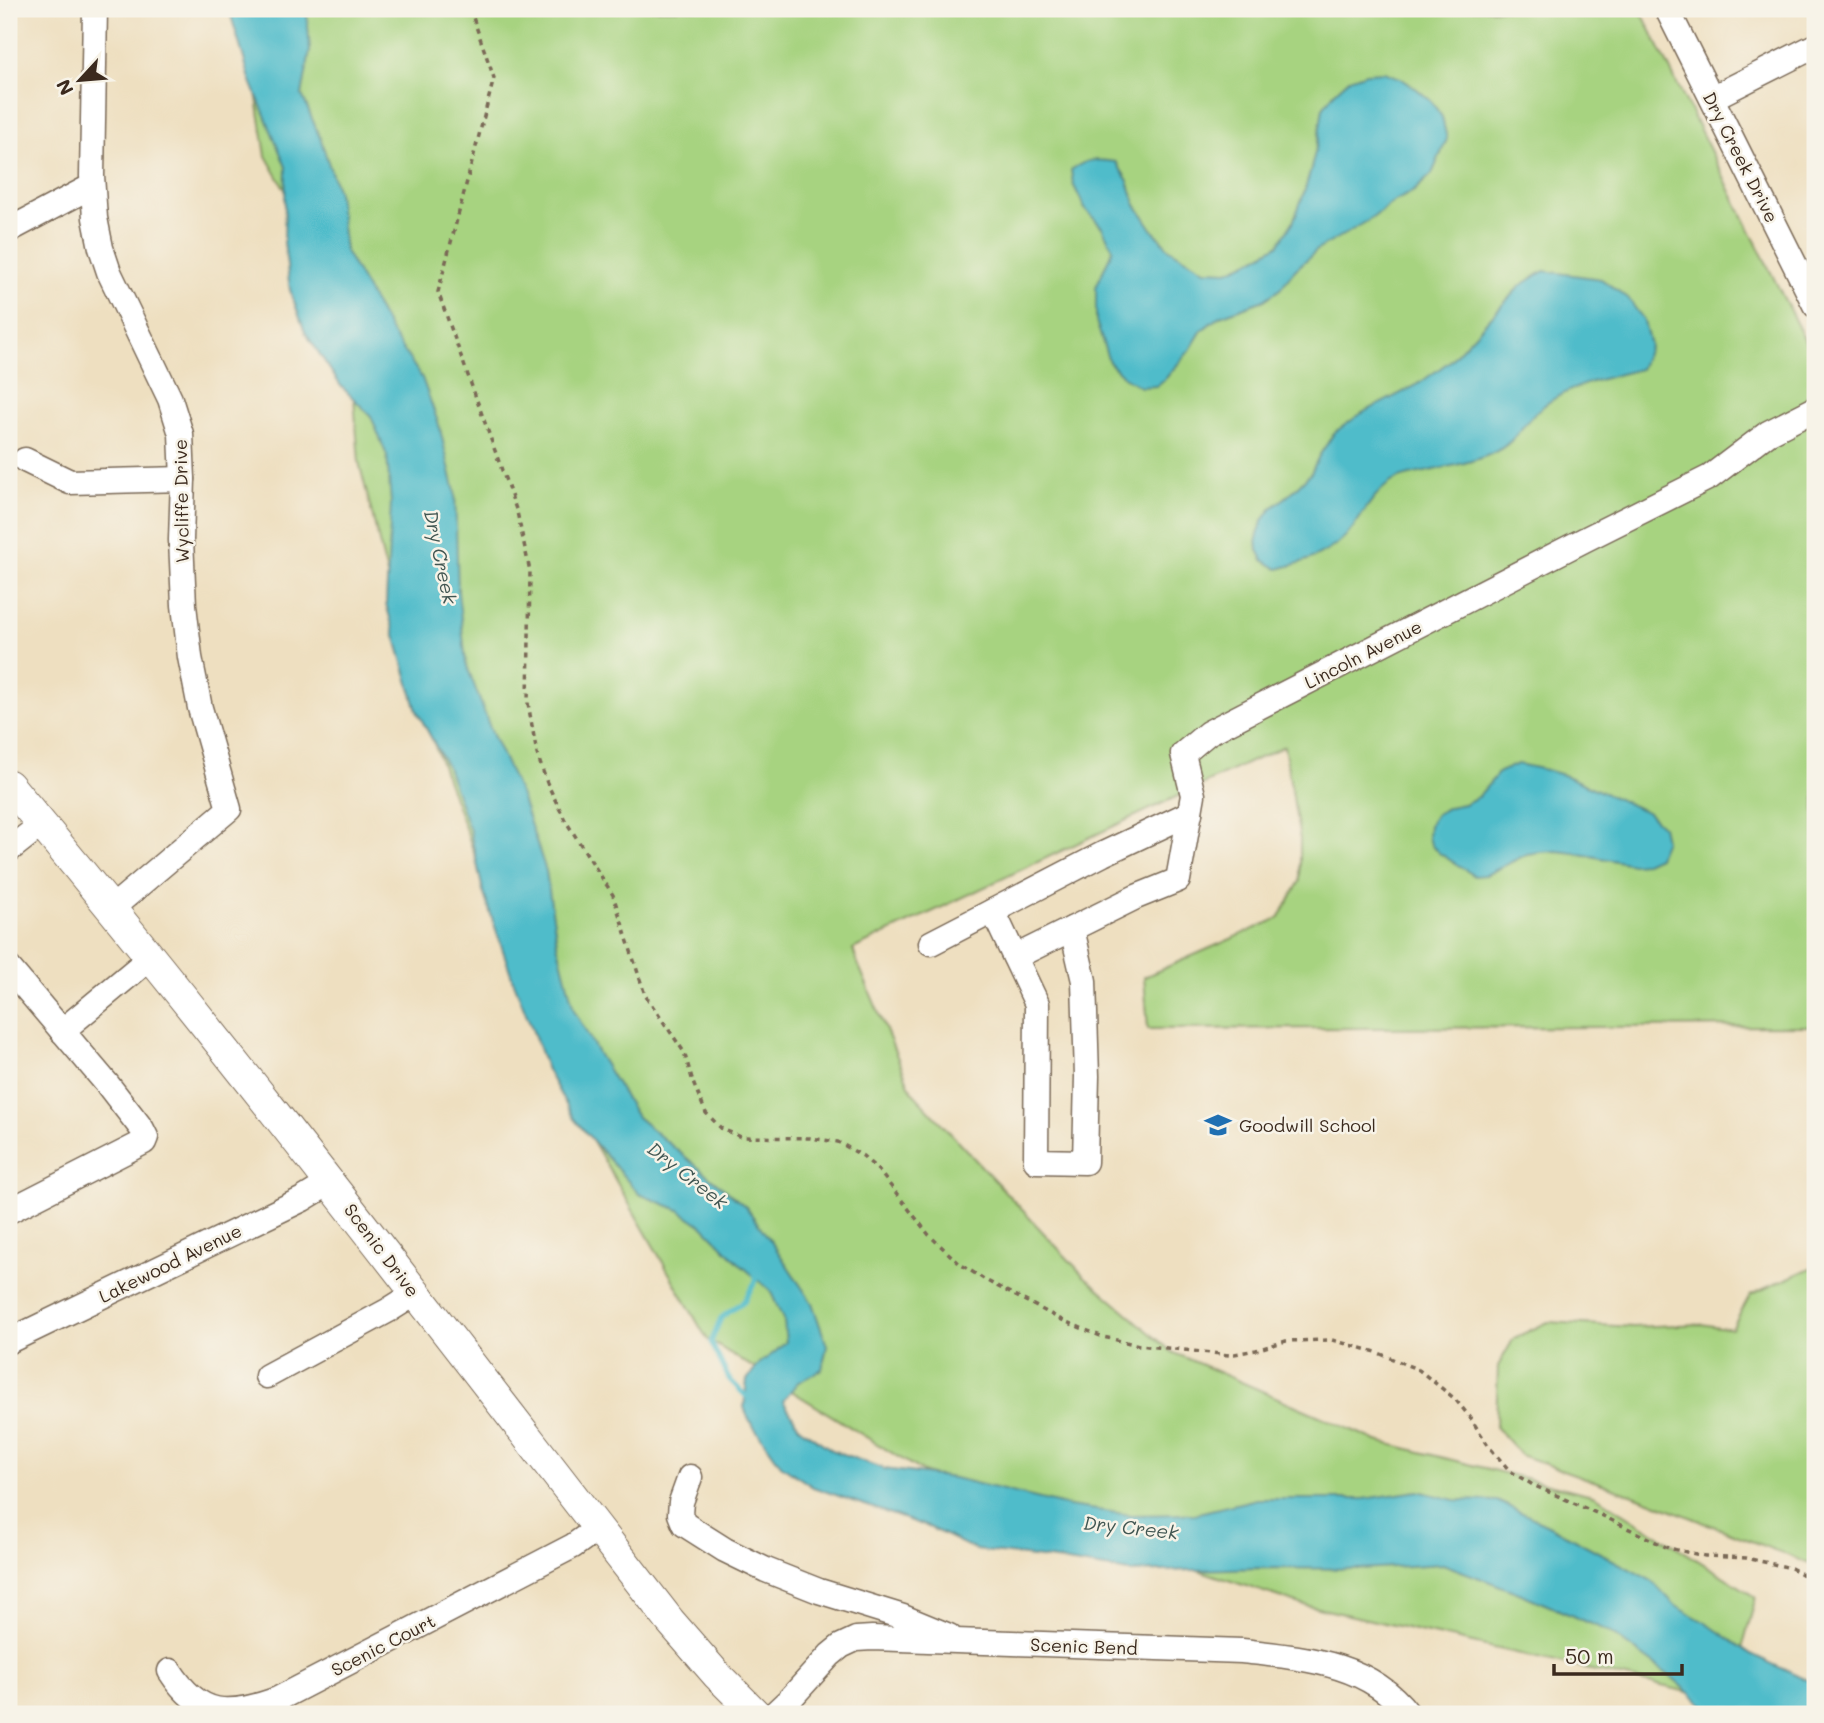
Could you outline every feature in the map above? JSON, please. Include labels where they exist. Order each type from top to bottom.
[{"type":"main road","name":"Scenic Drive","points":[[9,785],[112,908],[331,1182],[670,1621],[717,1675],[756,1714]]},
{"type":"street","name":"Wycliffe Drive","points":[[95,9],[92,186],[95,218],[109,272],[170,399],[181,434],[183,592],[190,657],[200,708],[229,809],[112,908]]},
{"type":"street","name":"Dry Creek Drive","points":[[1667,9],[1815,305]]},
{"type":"street","points":[[1712,98],[1815,46]]},
{"type":"street","points":[[9,230],[92,186]]},
{"type":"street","name":"Lincoln Avenue","points":[[1015,957],[1136,897],[1178,880],[1193,795],[1183,754],[1208,733],[1710,477],[1768,433],[1815,409]]},
{"type":"street","points":[[26,460],[70,482],[183,479]]},
{"type":"street","points":[[931,943],[1103,854],[1190,813]]},
{"type":"street","points":[[9,850],[42,824]]},
{"type":"street","points":[[993,911],[1037,1004],[1036,1161],[1085,1162],[1087,1076],[1084,981],[1072,929]]},
{"type":"street","points":[[62,1031],[151,957]]},
{"type":"street","points":[[9,1211],[144,1142],[146,1137],[62,1031],[11,975]]},
{"type":"street","name":"Lakewood Avenue","points":[[9,1341],[303,1199],[331,1182]]},
{"type":"street","points":[[267,1376],[416,1293]]},
{"type":"street","points":[[690,1477],[681,1502],[680,1514],[684,1524],[725,1550],[819,1591],[903,1617],[966,1643]]},
{"type":"street","name":"Scenic Court","points":[[170,1671],[186,1694],[203,1705],[236,1711],[257,1707],[278,1699],[573,1546],[598,1528]]},
{"type":"street","name":"Scenic Bend","points":[[774,1714],[841,1646],[856,1639],[873,1638],[1242,1651],[1320,1662],[1368,1679],[1385,1690],[1408,1714]]},
{"type":"path","points":[[470,9],[494,78],[438,292],[517,512],[530,572],[527,703],[537,754],[547,783],[565,820],[613,895],[645,995],[684,1052],[706,1113],[722,1129],[741,1137],[810,1138],[838,1142],[863,1156],[879,1171],[929,1235],[960,1264],[986,1281],[1064,1321],[1103,1337],[1139,1345],[1229,1355],[1286,1340],[1332,1340],[1376,1352],[1419,1370],[1455,1399],[1510,1471],[1533,1485],[1668,1548],[1705,1556],[1746,1558],[1791,1568],[1815,1581]]},
{"type":"green space","points":[[243,9],[1640,9],[1815,361],[1815,382],[1805,401],[1815,429],[1815,1026],[1148,1029],[1144,977],[1279,918],[1300,881],[1300,839],[1284,746],[853,949],[912,1092],[1084,1276],[1172,1352],[1377,1441],[1596,1496],[1756,1597],[1728,1701],[1300,1604],[1108,1540],[923,1472],[707,1339],[555,1075],[419,702],[359,462],[346,297],[266,156]]},
{"type":"green space","points":[[1815,1266],[1815,1566],[1639,1497],[1520,1455],[1496,1427],[1498,1366],[1514,1338],[1548,1322],[1633,1327],[1701,1324],[1732,1329],[1750,1295]]},
{"type":"water","points":[[229,9],[304,9],[307,13],[310,51],[302,95],[321,140],[338,193],[345,251],[391,332],[422,378],[439,425],[455,492],[458,592],[466,663],[492,733],[521,796],[546,871],[557,943],[574,1010],[637,1117],[746,1207],[812,1303],[827,1346],[822,1369],[797,1383],[783,1401],[800,1428],[832,1450],[884,1469],[954,1478],[1069,1506],[1131,1515],[1194,1514],[1257,1499],[1364,1499],[1418,1491],[1455,1500],[1497,1501],[1652,1581],[1676,1606],[1751,1654],[1815,1682],[1815,1714],[1714,1714],[1674,1679],[1608,1631],[1443,1564],[1360,1569],[1260,1568],[1130,1572],[976,1550],[931,1528],[813,1487],[781,1465],[749,1420],[744,1407],[747,1380],[760,1363],[786,1342],[784,1321],[770,1290],[704,1227],[679,1210],[639,1194],[574,1119],[547,1070],[483,891],[470,831],[447,767],[417,711],[386,604],[391,503],[387,456],[371,416],[341,386],[305,332],[290,290],[284,242],[286,167],[250,79]]},
{"type":"water","points":[[1384,72],[1417,89],[1431,101],[1442,117],[1447,139],[1432,174],[1414,191],[1317,250],[1294,271],[1280,289],[1264,300],[1220,316],[1202,330],[1190,350],[1156,386],[1141,387],[1124,377],[1109,362],[1096,321],[1096,287],[1113,249],[1102,227],[1085,209],[1073,184],[1071,170],[1092,160],[1116,162],[1128,181],[1135,203],[1168,248],[1205,270],[1228,271],[1279,244],[1293,222],[1310,173],[1323,108],[1334,93],[1349,79],[1366,73]]},
{"type":"water","points":[[1544,271],[1601,279],[1628,298],[1644,321],[1650,346],[1640,369],[1586,384],[1560,395],[1537,411],[1502,448],[1487,455],[1393,481],[1375,497],[1345,537],[1328,550],[1278,569],[1263,560],[1258,550],[1257,538],[1262,522],[1272,508],[1311,473],[1335,432],[1362,413],[1417,385],[1450,361],[1520,286]]},
{"type":"water","points":[[1518,764],[1566,776],[1647,812],[1662,826],[1665,840],[1658,857],[1645,863],[1632,864],[1575,853],[1540,852],[1527,854],[1486,875],[1475,876],[1439,853],[1428,838],[1429,825],[1436,814],[1478,797],[1499,772]]},
{"type":"waterway","name":"Dry Creek","points":[[750,1400],[729,1379],[711,1342],[721,1318],[744,1301],[757,1279],[754,1273]]},
{"type":"place","name":"Goodwill School","points":[[1218,1125]]}]
